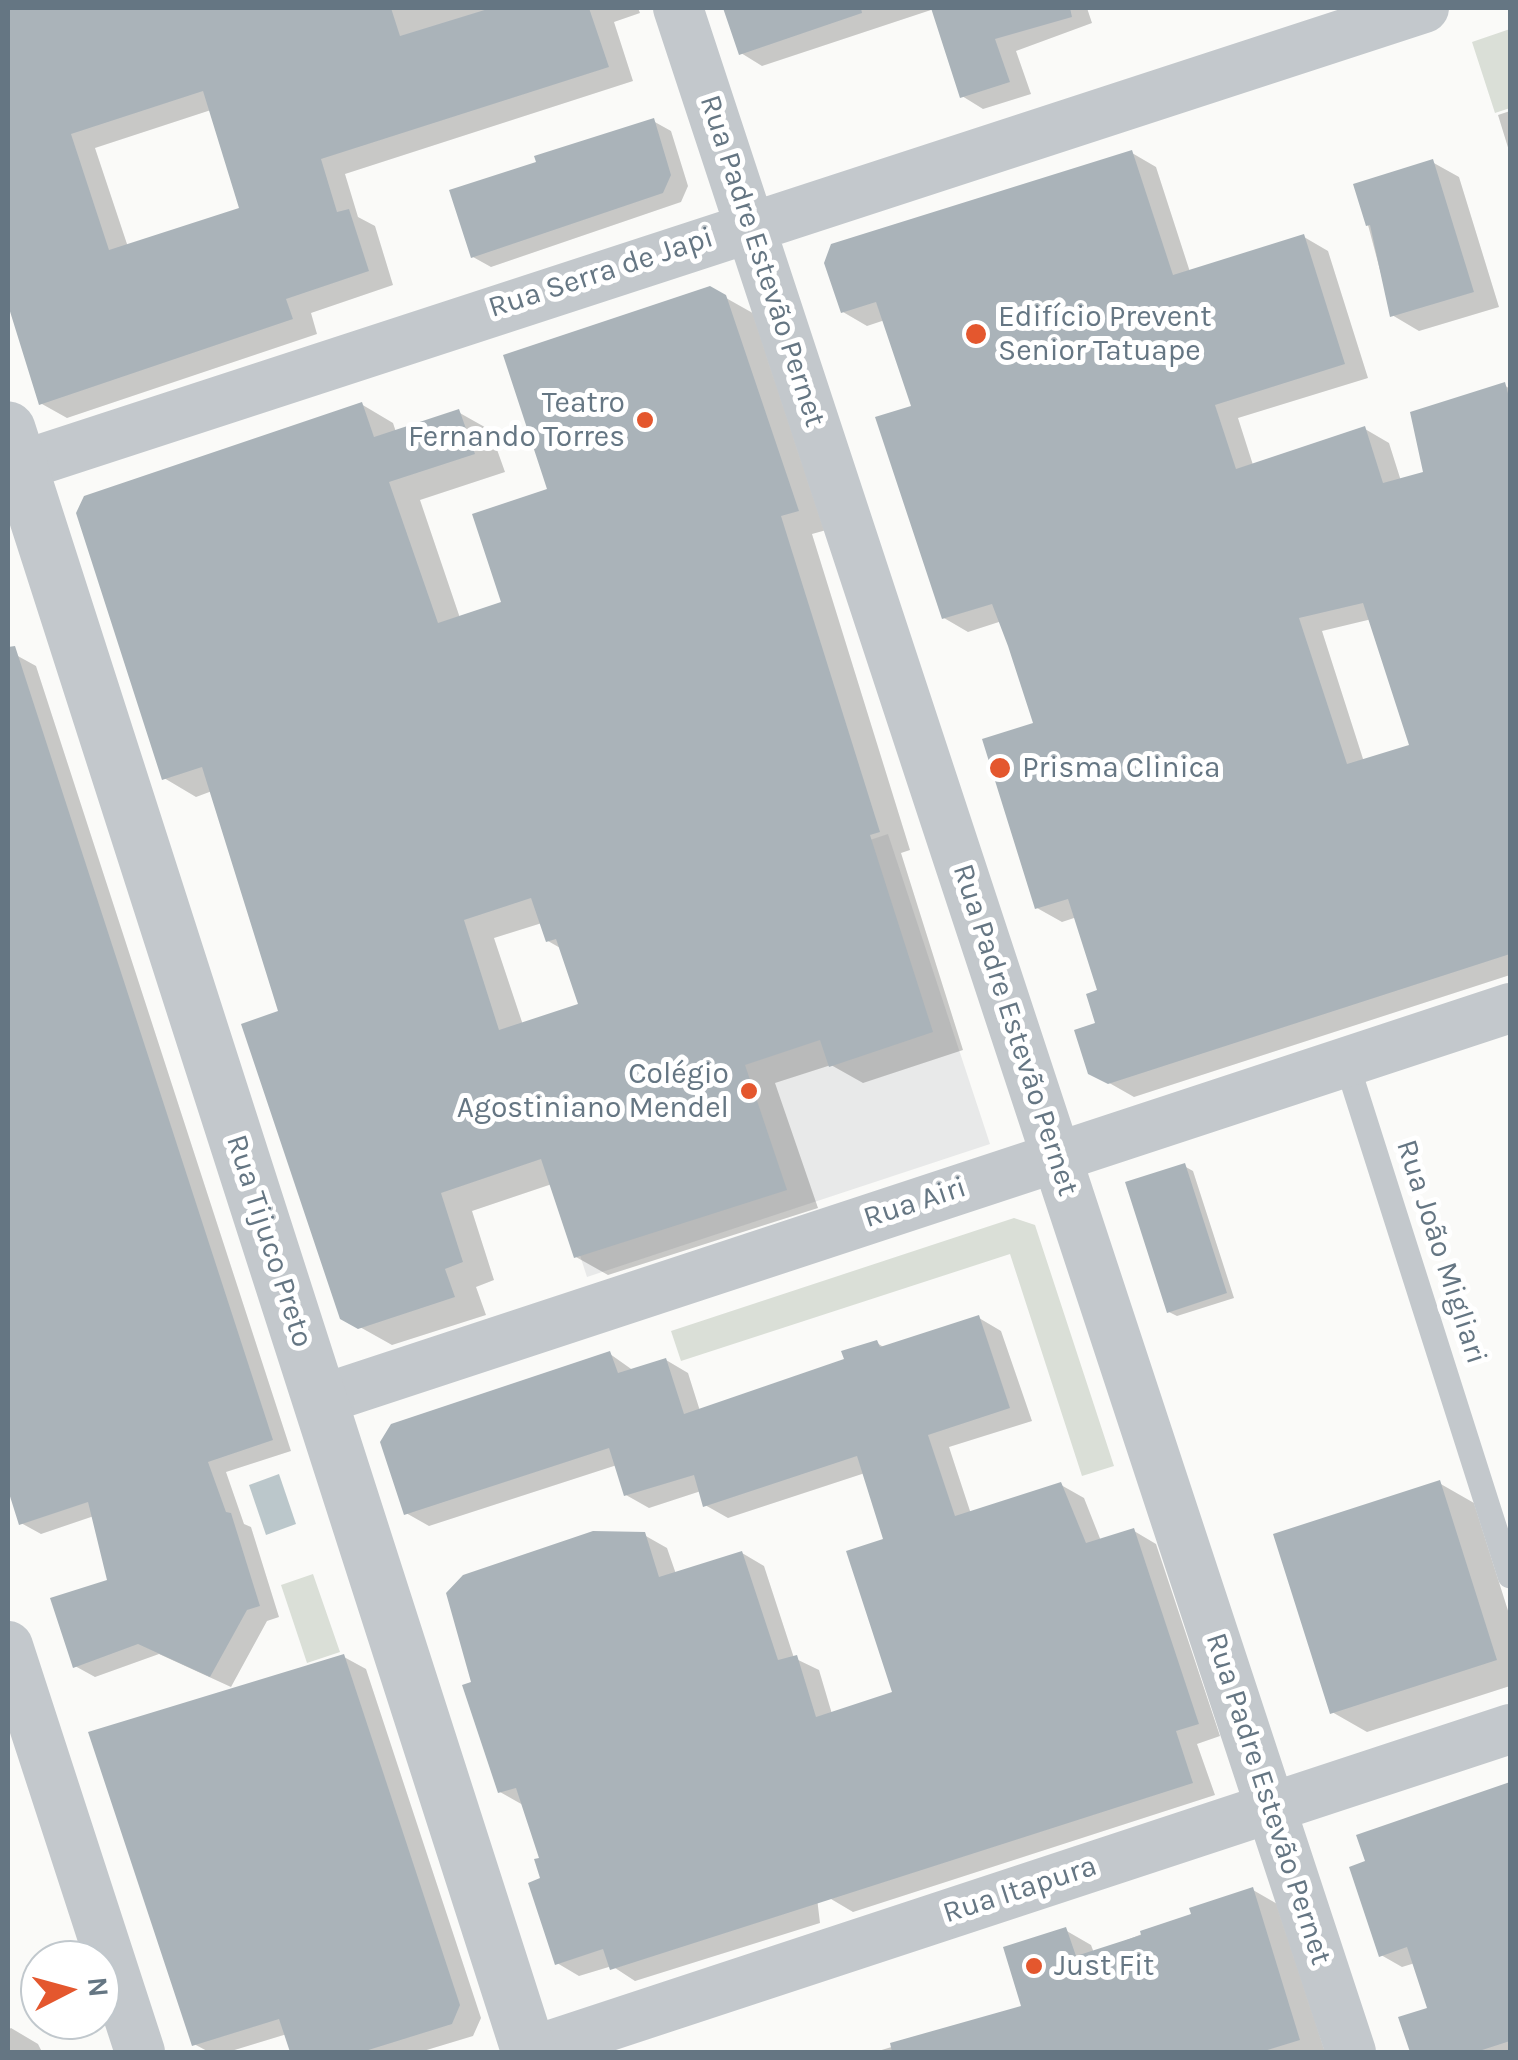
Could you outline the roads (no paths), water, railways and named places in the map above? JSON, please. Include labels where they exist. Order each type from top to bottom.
[{"type":"street","name":"Rua Padre Estevão Pernet","points":[[678,8],[1350,2052]]},
{"type":"street","name":"Rua Serra de Japi","points":[[12,455],[1424,8]]},
{"type":"street","name":"Rua Tijuco Preto","points":[[12,455],[529,2052]]},
{"type":"street","name":"Rua Airi","points":[[320,1400],[1510,1008]]},
{"type":"street","points":[[8,1646],[140,2052]]},
{"type":"street","name":"Rua Itapura","points":[[529,2052],[1510,1729]]},
{"type":"lane","name":"Rua João Migliari","points":[[1346,1061],[1510,1576]]},
{"type":"place","name":"Edifício Prevent Senior Tatuape","points":[[976,334]]},
{"type":"place","name":"Teatro Fernando Torres","points":[[645,420]]},
{"type":"place","name":"Prisma Clinica","points":[[1000,768]]},
{"type":"place","name":"Colégio Agostiniano Mendel","points":[[749,1091]]},
{"type":"place","name":"Just Fit","points":[[1034,1966]]}]
